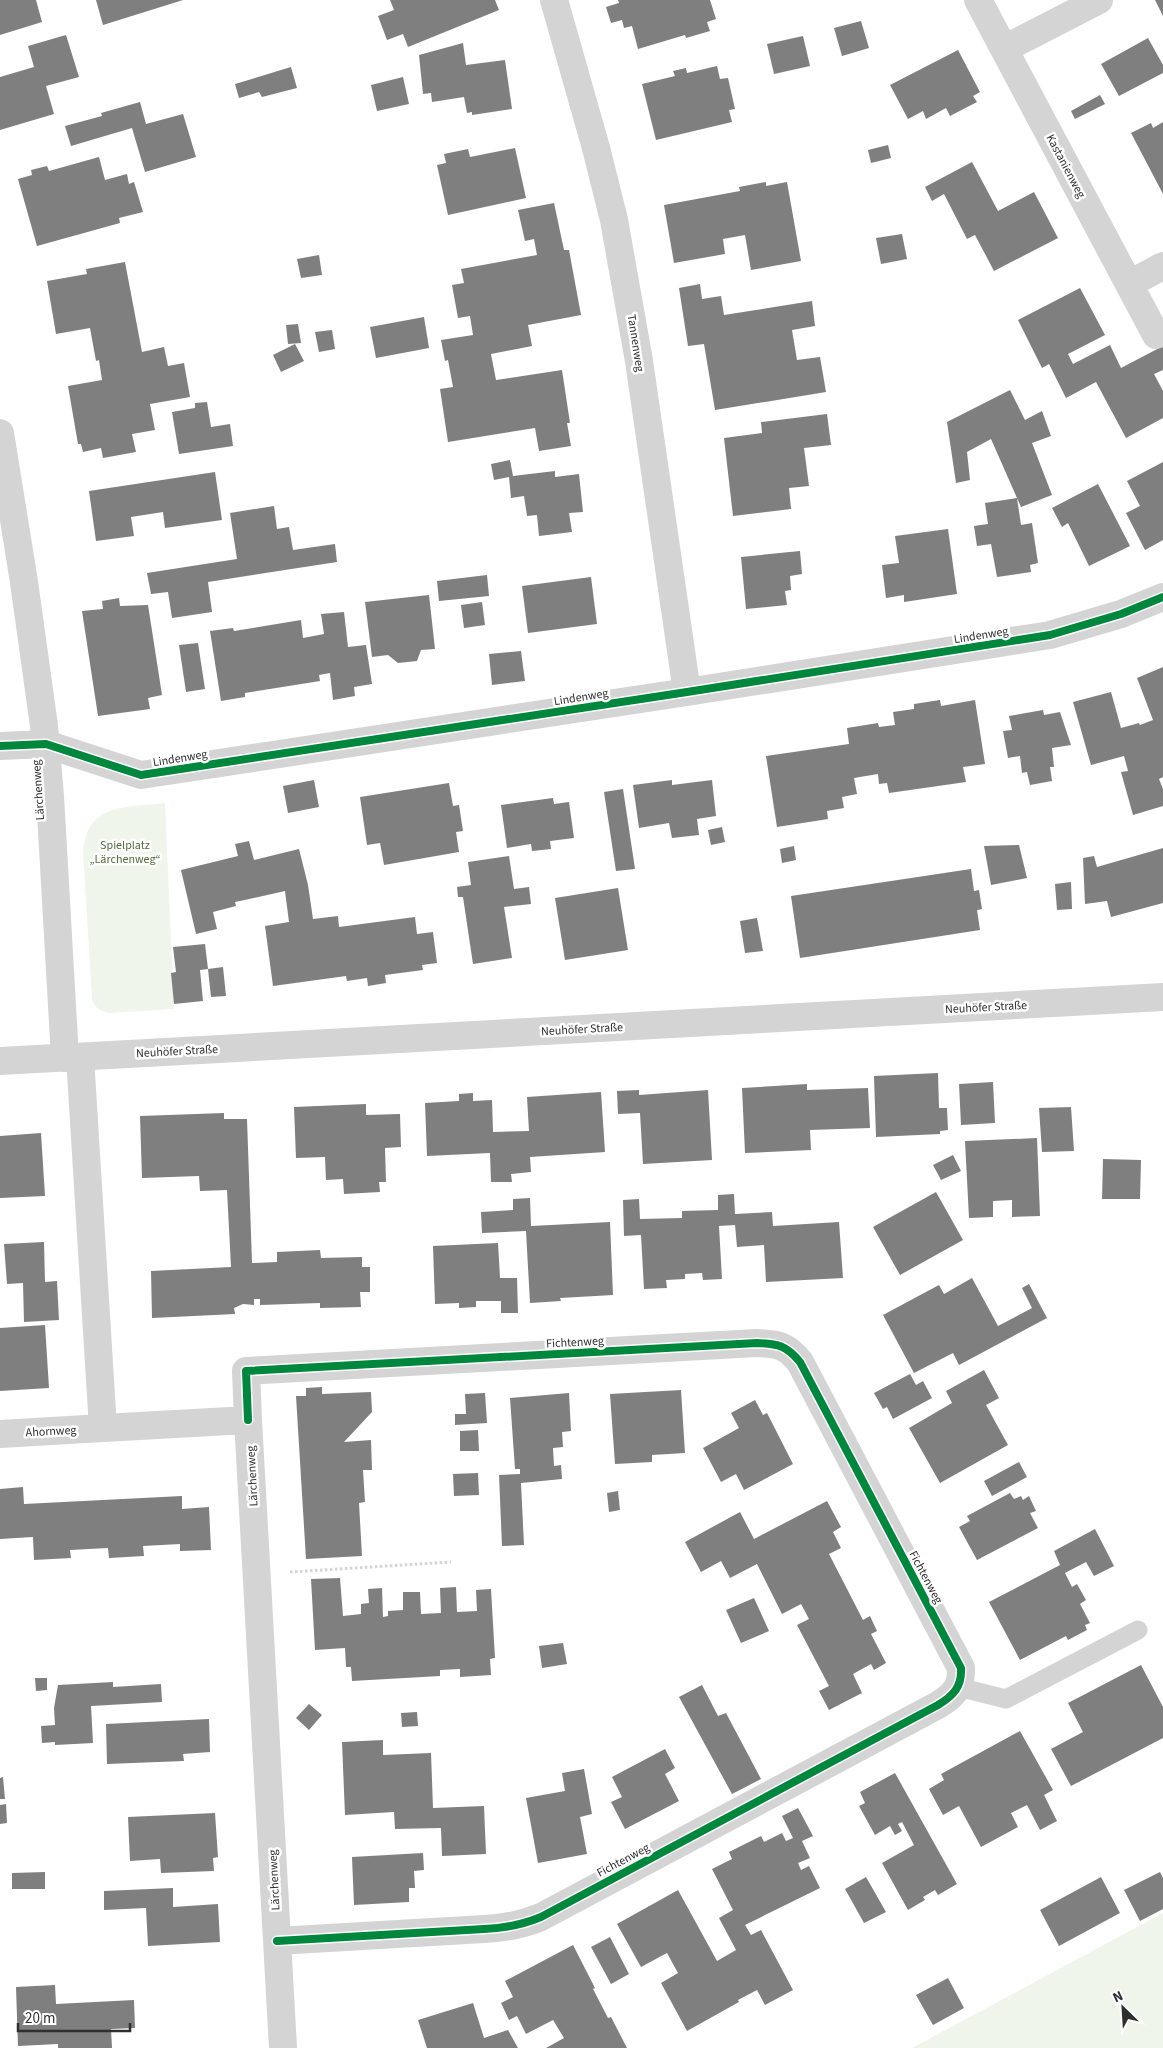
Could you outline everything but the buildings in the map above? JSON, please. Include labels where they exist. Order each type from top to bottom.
[{"type":"street","name":"Tannenweg","points":[[554,0],[596,148],[614,220],[639,361],[687,692]]},
{"type":"street","name":"Kastanienweg","points":[[978,0],[1156,335]]},
{"type":"street","points":[[1004,49],[1099,0]]},
{"type":"street","points":[[1129,284],[1163,266]]},
{"type":"street","name":"Lärchenweg","points":[[0,433],[24,582],[46,744],[103,1428]]},
{"type":"street","name":"Lindenweg","points":[[0,746],[46,744],[141,775],[1050,635],[1121,614],[1163,597]]},
{"type":"street","name":"Neuhöfer Straße","points":[[0,1061],[1163,997]]},
{"type":"street","name":"Fichtenweg","points":[[248,1420],[246,1371],[778,1344],[791,1352],[800,1362],[961,1668],[961,1678],[954,1694],[938,1705],[541,1917],[509,1927],[277,1940]]},
{"type":"street","points":[[103,1428],[248,1420]]},
{"type":"street","name":"Lärchenweg","points":[[248,1420],[282,2048]]},
{"type":"street","name":"Ahornweg","points":[[0,1434],[103,1428]]},
{"type":"lane","points":[[958,1687],[1006,1699],[1138,1630]]},
{"type":"path","points":[[289,1572],[451,1562]]},
{"type":"green space","name":"Spielplatz „Lärchenweg“","points":[[165,803],[174,1009],[109,1013],[97,1008],[92,1000],[83,851],[86,835],[92,824],[111,810]]},
{"type":"green space","points":[[1163,1913],[1163,2048],[912,2048]]},
{"type":"cycle path","points":[[0,746],[46,744],[141,775],[1050,635],[1121,614],[1163,597]]},
{"type":"cycle path","points":[[248,1420],[246,1371],[757,1343],[781,1346],[800,1362],[961,1668],[960,1681],[956,1690],[938,1705],[541,1917],[520,1924],[492,1929],[277,1941]]}]
